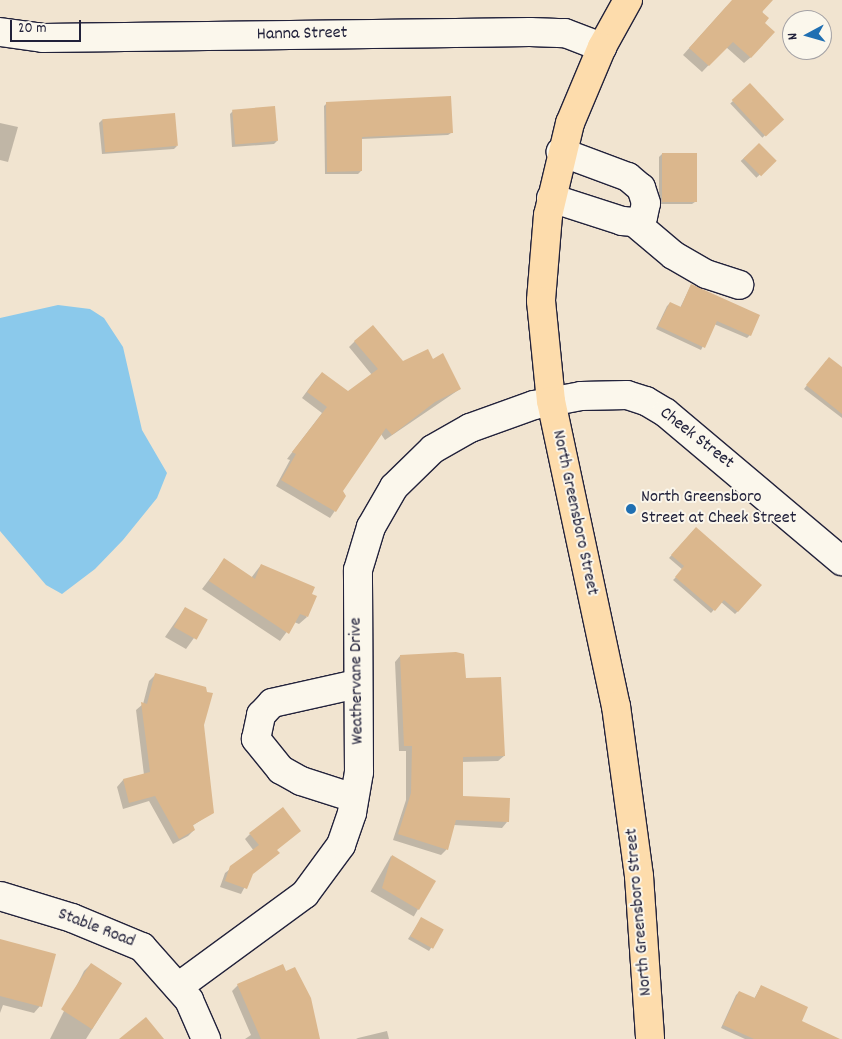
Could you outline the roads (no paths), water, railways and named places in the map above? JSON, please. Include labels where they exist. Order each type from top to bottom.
[{"type":"main road","name":"North Greensboro Street","points":[[628,0],[602,47],[573,114],[561,152],[542,255],[541,301],[551,400],[616,706],[639,876],[650,1039]]},
{"type":"street","name":"Hanna Street","points":[[0,32],[43,38],[530,32],[565,33],[602,47]]},
{"type":"street","points":[[561,152],[628,177],[641,188],[646,203],[642,216],[634,222]]},
{"type":"street","points":[[551,198],[622,221],[634,222],[673,255],[706,274],[739,285]]},
{"type":"street","name":"Cheek Street","points":[[551,400],[609,394],[646,401],[756,487],[842,561]]},
{"type":"street","name":"Weathervane Drive","points":[[178,987],[304,894],[341,845],[354,798],[360,742],[357,684],[358,570],[371,527],[394,487],[433,449],[470,428],[551,400]]},
{"type":"street","points":[[354,798],[301,781],[281,770],[256,739],[261,715],[272,704],[357,684]]},
{"type":"street","name":"Stable Road","points":[[0,896],[72,918],[142,947],[189,1000],[206,1039]]},
{"type":"water","points":[[58,305],[90,309],[104,318],[123,347],[142,430],[167,473],[157,498],[123,540],[95,569],[62,594],[46,585],[0,531],[0,318]]},
{"type":"place","name":"North Greensboro Street at Cheek Street","points":[[631,509]]}]
